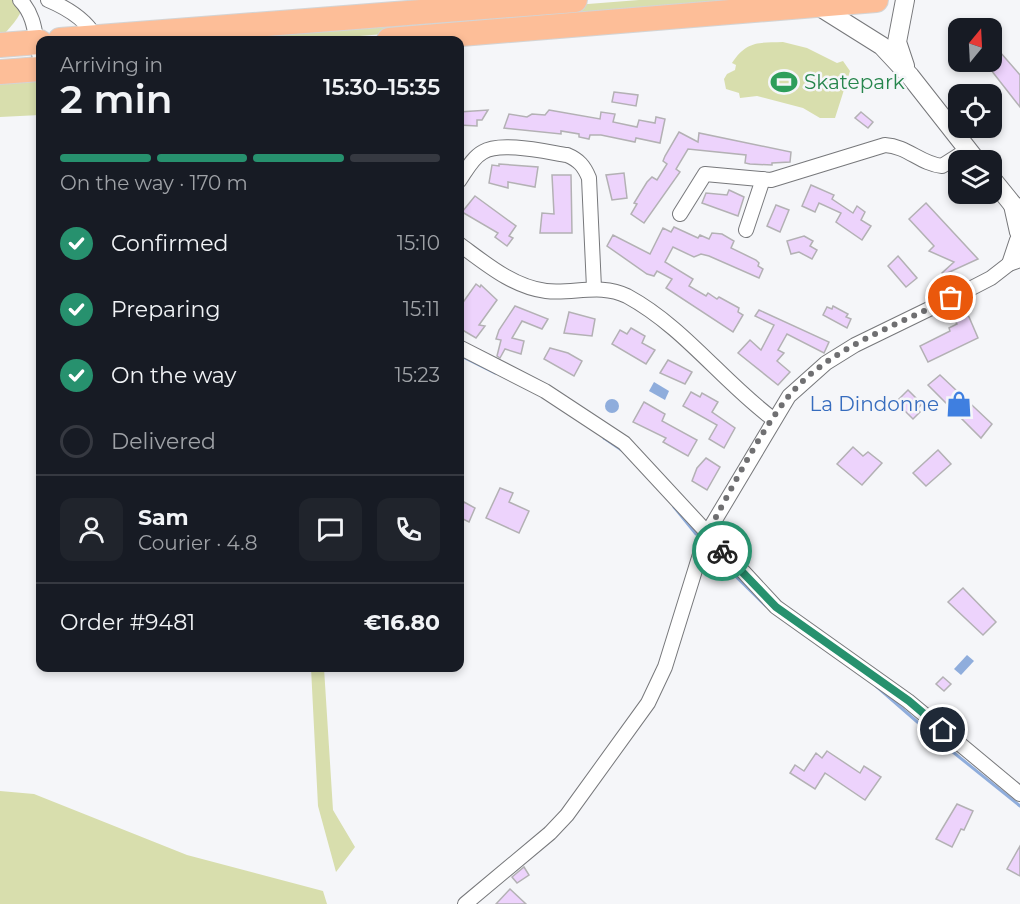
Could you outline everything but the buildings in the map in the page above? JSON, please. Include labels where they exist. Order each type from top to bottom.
[{"type":"highway","points":[[133,36],[575,0]]},
{"type":"highway","points":[[435,36],[816,3],[876,0]]},
{"type":"highway","points":[[0,45],[36,46]]},
{"type":"highway","points":[[0,72],[36,69]]},
{"type":"street","points":[[20,0],[29,12],[40,36]]},
{"type":"street","points":[[48,0],[79,18],[94,36]]},
{"type":"street","points":[[905,0],[897,42],[899,55],[910,76]]},
{"type":"street","points":[[816,3],[882,46],[910,76],[967,150]]},
{"type":"street","points":[[680,214],[705,174],[771,180],[885,145],[903,148],[931,164],[942,166],[948,164]]},
{"type":"street","points":[[464,174],[484,151],[497,147],[567,155],[584,166],[589,178],[594,288]]},
{"type":"street","points":[[746,231],[763,179]]},
{"type":"street","points":[[465,904],[567,815],[648,703],[665,667],[706,535],[773,419],[789,396],[826,363],[855,345],[991,278],[1014,262],[1019,237],[1017,207],[1002,190]]},
{"type":"street","points":[[464,247],[502,274],[524,285],[544,291],[573,292],[594,288],[609,290],[625,296],[646,309],[705,356],[773,419]]},
{"type":"street","points":[[464,350],[545,391],[624,442],[706,535],[776,607],[909,701],[1020,794]]},
{"type":"green space","points":[[0,0],[14,0],[22,8],[16,20],[0,38]]},
{"type":"green space","points":[[639,0],[802,0],[359,36],[181,36]]},
{"type":"green space","name":"Skatepark","points":[[783,42],[807,48],[837,63],[843,61],[850,71],[835,118],[820,118],[803,108],[757,96],[740,98],[739,93],[726,89],[724,79],[727,74],[735,70],[736,65],[732,63],[743,50],[754,44]]},
{"type":"green space","points":[[36,74],[36,115],[0,117],[0,78]]},
{"type":"green space","points":[[311,672],[324,672],[333,810],[355,847],[336,872],[318,806]]},
{"type":"green space","points":[[0,791],[34,794],[187,855],[323,891],[327,904],[0,904]]},
{"type":"water","points":[[654,382],[669,391],[665,400],[649,391]]},
{"type":"water","points":[[609,399],[615,399],[619,406],[615,413],[609,413],[605,409],[605,403]]},
{"type":"water","points":[[967,655],[974,661],[961,675],[954,669]]},
{"type":"waterway","points":[[464,358],[495,373]]},
{"type":"waterway","points":[[604,438],[623,451]]},
{"type":"waterway","points":[[674,507],[696,534]]},
{"type":"waterway","points":[[710,551],[766,606]]},
{"type":"waterway","points":[[876,686],[930,733]]},
{"type":"waterway","points":[[943,744],[1020,806]]},
{"type":"way so far","points":[[722,551],[706,535],[773,419],[789,396],[826,363],[855,345],[951,298]]},
{"type":"place","name":"Skatepark","points":[[784,82]]},
{"type":"place","name":"La Dindonne","points":[[959,404]]},
{"type":"route","points":[[722,551],[776,607],[909,701],[943,730]]}]
